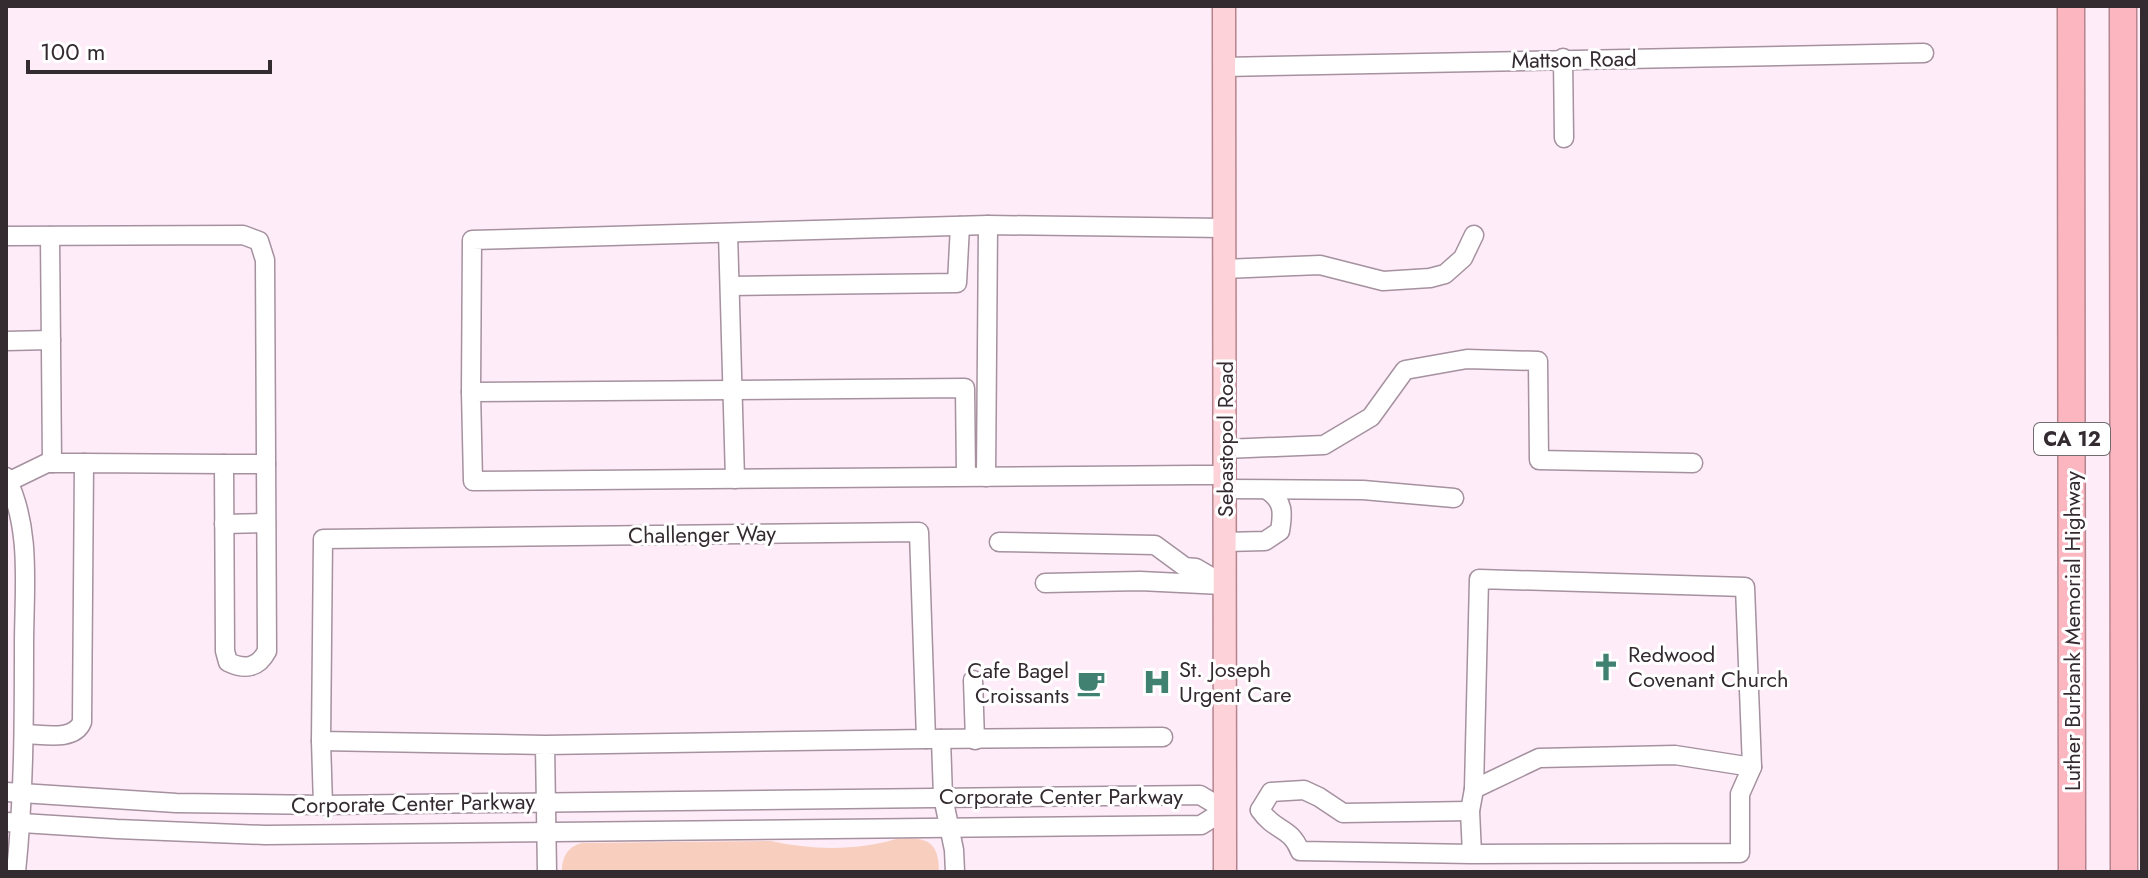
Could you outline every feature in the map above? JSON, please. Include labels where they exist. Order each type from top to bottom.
[{"type":"highway","name":"Luther Burbank Memorial Highway","points":[[2071,6],[2072,872]]},
{"type":"highway","name":"CA 12","points":[[2123,6],[2124,872]]},
{"type":"main road","name":"Sebastopol Road","points":[[1224,6],[1225,872]]},
{"type":"street","name":"Mattson Road","points":[[1224,67],[1924,53]]},
{"type":"street","points":[[1563,58],[1564,138]]},
{"type":"street","points":[[986,477],[988,225]]},
{"type":"street","points":[[1224,228],[988,225],[472,240],[473,481],[986,477],[1225,482],[1267,490],[1363,490],[1454,498]]},
{"type":"street","points":[[730,286],[957,283],[960,226]]},
{"type":"street","points":[[728,233],[735,479]]},
{"type":"street","points":[[6,236],[243,235],[259,241],[265,260],[267,651],[262,661],[252,667],[239,667],[228,662],[225,651],[224,464]]},
{"type":"street","points":[[1224,269],[1320,265],[1383,281],[1430,278],[1445,274],[1463,258],[1474,235]]},
{"type":"street","points":[[50,236],[52,463]]},
{"type":"street","points":[[6,341],[51,340]]},
{"type":"street","points":[[1225,449],[1324,445],[1371,417],[1405,370],[1467,359],[1538,361],[1539,460],[1693,463]]},
{"type":"street","points":[[471,392],[965,388],[966,477]]},
{"type":"street","points":[[16,872],[15,793],[24,734],[15,553],[21,517],[7,479],[52,463],[266,464]]},
{"type":"street","points":[[24,734],[71,734],[79,730],[82,722],[84,463]]},
{"type":"street","points":[[1225,542],[1265,541],[1280,531],[1281,505],[1278,497],[1267,490]]},
{"type":"street","points":[[224,524],[266,523]]},
{"type":"street","name":"Challenger Way","points":[[321,741],[323,539],[919,532],[934,739]]},
{"type":"street","points":[[999,542],[1155,545],[1185,567],[1196,568],[1225,585]]},
{"type":"street","points":[[1260,810],[1271,826],[1287,831],[1295,839],[1300,851],[1472,854],[1740,853],[1740,794],[1752,767],[1745,587],[1479,579],[1474,789],[1470,811],[1472,854]]},
{"type":"street","points":[[1045,583],[1140,581],[1225,585]]},
{"type":"street","points":[[973,680],[975,740]]},
{"type":"street","points":[[323,805],[321,741],[545,745],[1163,737]]},
{"type":"street","points":[[934,739],[954,850],[955,872]]},
{"type":"street","points":[[545,745],[547,872]]},
{"type":"street","points":[[1474,789],[1539,758],[1675,755],[1752,767]]},
{"type":"street","points":[[1260,810],[1273,791],[1304,790],[1343,813],[1470,811]]},
{"type":"street","name":"Corporate Center Parkway","points":[[14,822],[265,835],[1201,825],[1225,810],[1200,795],[323,805],[176,803],[15,793]]},
{"type":"street","points":[[1225,810],[1260,810]]},
{"type":"shaded area","points":[[896,839],[928,842],[936,853],[939,872],[562,872],[566,853],[582,843],[771,841],[834,848],[865,846]]},
{"type":"place","name":"Redwood Covenant Church","points":[[1606,667]]},
{"type":"place","name":"St. Joseph Urgent Care","points":[[1157,682]]},
{"type":"place","name":"Cafe Bagel Croissants","points":[[1091,683]]}]
